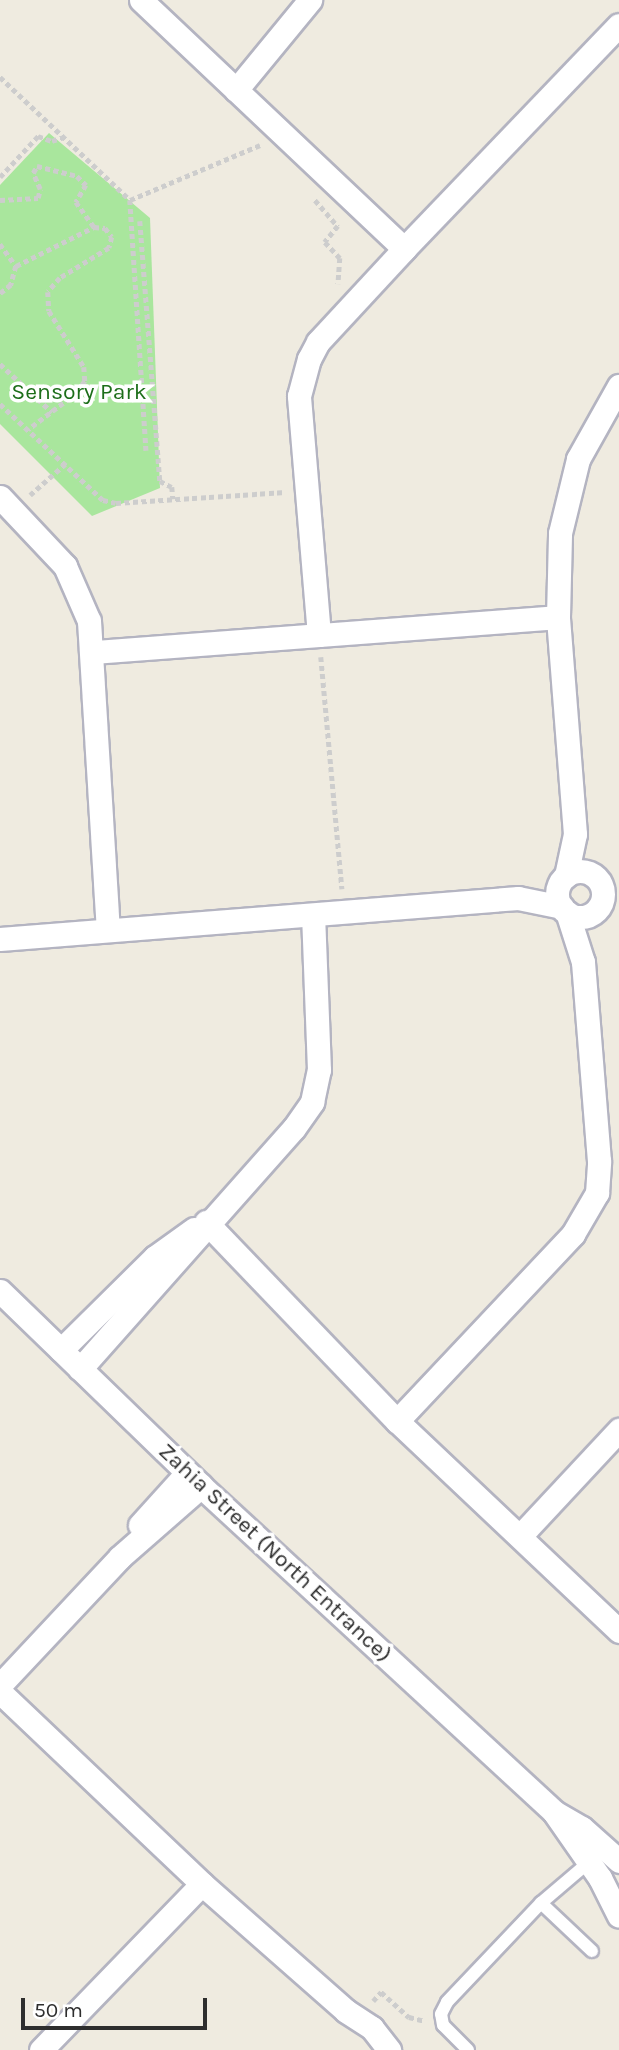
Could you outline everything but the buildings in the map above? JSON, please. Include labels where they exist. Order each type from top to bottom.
[{"type":"street","points":[[141,0],[404,249]]},
{"type":"street","points":[[236,90],[310,0]]},
{"type":"street","points":[[319,635],[299,396],[309,359],[404,249],[619,25]]},
{"type":"street","points":[[397,1422],[573,1234],[591,1208],[599,1161],[583,962],[558,893],[575,834],[558,617],[560,533],[567,495],[594,425],[619,386]]},
{"type":"street","points":[[7,503],[65,566],[86,612],[93,652],[108,929]]},
{"type":"street","points":[[93,652],[558,617]]},
{"type":"street","points":[[575,834],[603,891],[605,904],[583,962]]},
{"type":"street","points":[[0,939],[518,898],[580,871],[619,884]]},
{"type":"street","points":[[518,898],[581,917],[605,904]]},
{"type":"street","points":[[80,1369],[169,1271],[206,1222],[294,1128],[312,1102],[319,1070],[313,915]]},
{"type":"street","points":[[61,1350],[155,1257],[206,1222]]},
{"type":"street","points":[[206,1222],[397,1422],[521,1535],[619,1631]]},
{"type":"street","name":"Zahia Street (North Entrance)","points":[[0,1291],[194,1480],[554,1812]]},
{"type":"street","points":[[521,1535],[619,1430]]},
{"type":"street","points":[[0,1685],[194,1480]]},
{"type":"street","points":[[0,1692],[202,1884],[351,2015],[382,2038],[388,2050]]},
{"type":"street","points":[[554,1812],[582,1828],[619,1861]]},
{"type":"street","points":[[554,1812],[589,1862],[619,1916]]},
{"type":"street","points":[[41,2050],[202,1884]]},
{"type":"street","points":[[351,2015],[368,2050]]},
{"type":"lane","points":[[468,2050],[443,2025],[441,2014],[447,2002],[541,1903],[589,1862]]},
{"type":"lane","points":[[541,1903],[592,1951]]},
{"type":"path","points":[[0,77],[130,200],[146,450]]},
{"type":"path","points":[[130,200],[283,135]]},
{"type":"path","points":[[0,177],[38,136],[52,141],[64,137]]},
{"type":"path","points":[[259,145],[269,154]]},
{"type":"path","points":[[0,200],[38,198],[40,189],[33,173],[37,166],[77,176],[86,186],[76,202],[94,227],[109,232],[109,248],[60,278],[48,292],[49,311],[86,374],[82,388],[28,430]]},
{"type":"path","points":[[308,192],[338,226],[325,242],[340,258],[338,286],[330,294]]},
{"type":"path","points":[[140,221],[160,481],[172,487],[173,499]]},
{"type":"path","points":[[16,266],[94,227]]},
{"type":"path","points":[[0,243],[13,256],[16,266],[11,285],[0,295]]},
{"type":"path","points":[[0,364],[52,412]]},
{"type":"path","points":[[0,404],[103,500],[173,499],[307,490]]},
{"type":"path","points":[[7,503],[65,464]]},
{"type":"path","points":[[319,635],[343,891],[363,889],[364,912]]},
{"type":"path","points":[[351,2015],[381,1992],[409,2017],[443,2025]]},
{"type":"green space","name":"Sensory Park","points":[[49,133],[150,218],[160,488],[92,516],[0,424],[0,185]]}]
